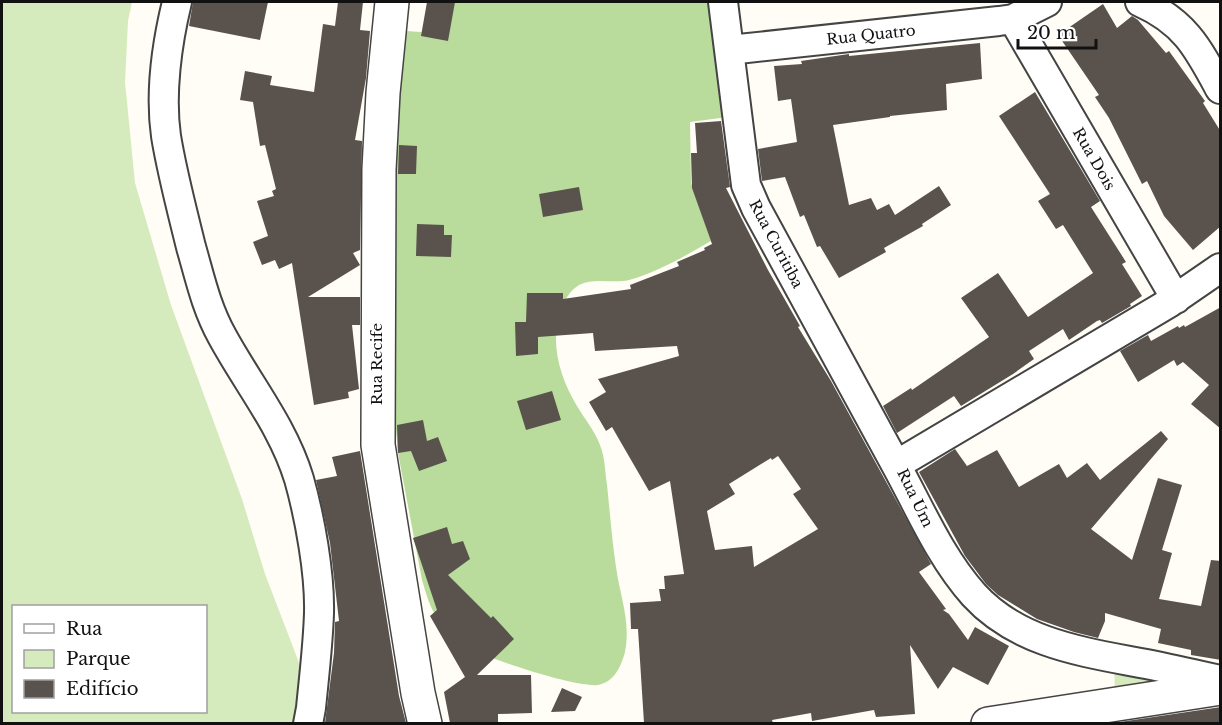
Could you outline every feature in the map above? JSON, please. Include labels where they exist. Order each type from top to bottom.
[{"type":"street","points":[[177,2],[172,23],[165,85],[166,136],[200,283],[208,309],[223,338],[280,432],[290,454],[299,480],[311,538],[319,613],[308,723]]},
{"type":"street","name":"Rua Recife","points":[[392,2],[383,93],[379,169],[378,445],[418,693],[425,723]]},
{"type":"street","name":"Rua Curitiba","points":[[723,2],[743,173],[750,197],[896,465]]},
{"type":"street","points":[[1013,19],[1047,2]]},
{"type":"street","points":[[1140,2],[1163,14],[1184,30],[1200,52],[1221,89]]},
{"type":"street","name":"Rua Quatro","points":[[729,50],[1013,19]]},
{"type":"street","name":"Rua Dois","points":[[1013,19],[1176,298]]},
{"type":"street","name":"Rua Um","points":[[1221,268],[1176,298],[896,465],[940,546],[962,580],[975,596],[1003,620],[1048,642],[1074,650],[1221,680]]},
{"type":"street","points":[[988,723],[1058,718],[1221,688]]},
{"type":"green space","points":[[2,2],[132,2],[128,21],[125,82],[135,183],[171,305],[242,499],[265,574],[298,660],[314,723],[2,723]]},
{"type":"green space","points":[[444,2],[710,2],[728,117],[690,122],[691,183],[711,241],[640,277],[623,281],[591,281],[579,285],[566,299],[558,322],[556,347],[561,372],[571,395],[598,440],[603,454],[615,557],[626,620],[627,641],[621,663],[613,677],[598,685],[574,683],[538,673],[480,652],[440,622],[431,608],[422,580],[398,453],[394,405],[394,140],[406,31],[436,33]]},
{"type":"green space","points":[[1114,660],[1171,676],[1115,701]]},
{"type":"building","points":[[193,2],[268,2],[260,40],[189,26]]},
{"type":"building","points":[[338,2],[363,2],[360,30],[370,31],[366,78],[355,140],[362,141],[360,250],[353,253],[360,265],[308,297],[360,297],[360,325],[352,325],[359,389],[348,392],[349,398],[314,405],[292,263],[279,269],[275,260],[262,265],[253,242],[268,236],[257,201],[274,196],[272,191],[276,189],[265,145],[260,146],[253,102],[240,100],[245,71],[272,76],[270,85],[314,92],[323,24],[335,26]]},
{"type":"building","points":[[427,2],[455,2],[448,41],[421,36]]},
{"type":"building","points":[[1103,4],[1117,28],[1132,16],[1166,53],[1169,51],[1205,101],[1203,103],[1221,132],[1221,226],[1193,250],[1164,216],[1147,181],[1142,184],[1109,118],[1095,97],[1099,95],[1058,35]]},
{"type":"building","points":[[980,43],[982,79],[946,84],[947,110],[833,125],[849,205],[871,198],[877,210],[889,204],[895,215],[939,186],[951,205],[922,224],[923,226],[884,248],[886,252],[839,278],[820,246],[817,247],[804,215],[800,217],[785,177],[762,181],[758,149],[797,142],[791,99],[778,101],[774,66],[802,64],[801,61],[849,54],[849,56]]},
{"type":"building","points":[[1035,92],[1100,201],[1091,207],[1126,262],[1122,264],[1142,296],[1130,304],[1131,306],[1102,323],[1100,320],[1097,321],[1069,340],[1063,329],[1029,351],[1034,359],[1013,374],[961,406],[954,396],[897,433],[883,406],[911,388],[912,390],[989,337],[961,298],[998,273],[1028,317],[1093,273],[1063,225],[1056,229],[1038,201],[1050,194],[999,116]]},
{"type":"building","points":[[721,121],[730,187],[726,188],[800,326],[798,327],[831,381],[931,564],[919,572],[946,609],[943,610],[949,614],[968,640],[975,627],[1009,646],[988,685],[953,667],[938,689],[910,645],[915,714],[876,717],[874,710],[812,721],[811,713],[772,720],[773,723],[644,723],[638,629],[631,629],[630,603],[661,601],[659,589],[665,589],[664,576],[684,574],[670,481],[649,491],[612,427],[606,431],[589,402],[606,392],[598,379],[679,356],[677,346],[595,351],[593,333],[538,337],[538,354],[516,356],[515,322],[526,322],[527,293],[563,293],[563,299],[631,289],[630,285],[679,266],[677,262],[705,250],[704,248],[712,244],[692,188],[691,153],[697,153],[695,123]],"holes":[[[778,456],[801,489],[793,494],[818,529],[754,567],[752,546],[715,550],[707,511],[735,494],[729,484]]]},
{"type":"building","points":[[399,145],[417,146],[416,174],[398,174]]},
{"type":"building","points":[[579,187],[583,210],[543,217],[539,194]]},
{"type":"building","points":[[417,224],[444,225],[444,235],[452,235],[451,257],[416,256]]},
{"type":"building","points":[[1221,307],[1221,429],[1191,404],[1209,385],[1183,362],[1177,366],[1174,360],[1138,382],[1120,351],[1148,335],[1151,341],[1178,326],[1179,328],[1184,325],[1185,327]]},
{"type":"building","points":[[552,391],[561,420],[526,430],[517,401]]},
{"type":"building","points":[[423,420],[427,441],[438,437],[447,461],[419,471],[411,451],[398,453],[397,425]]},
{"type":"building","points":[[1161,431],[1168,439],[1091,529],[1132,560],[1158,478],[1182,485],[1162,550],[1172,553],[1159,599],[1201,606],[1211,560],[1221,561],[1221,660],[1191,655],[1191,650],[1158,643],[1161,629],[1105,613],[1105,621],[1098,638],[1074,632],[1037,619],[998,595],[986,584],[965,556],[919,472],[955,449],[967,466],[997,450],[1019,487],[1059,464],[1067,478],[1087,463],[1100,480]]},
{"type":"building","points":[[360,451],[399,696],[406,723],[325,723],[334,653],[335,622],[339,621],[330,543],[316,480],[337,476],[332,457]]},
{"type":"building","points":[[447,527],[452,544],[463,541],[470,559],[448,575],[491,618],[493,616],[514,639],[477,675],[531,675],[532,713],[498,714],[498,723],[450,723],[444,692],[465,677],[430,616],[437,610],[413,538]]},
{"type":"building","points":[[562,688],[582,697],[575,711],[551,712]]},
{"type":"building","points":[[1221,707],[1221,723],[1113,723]]}]
